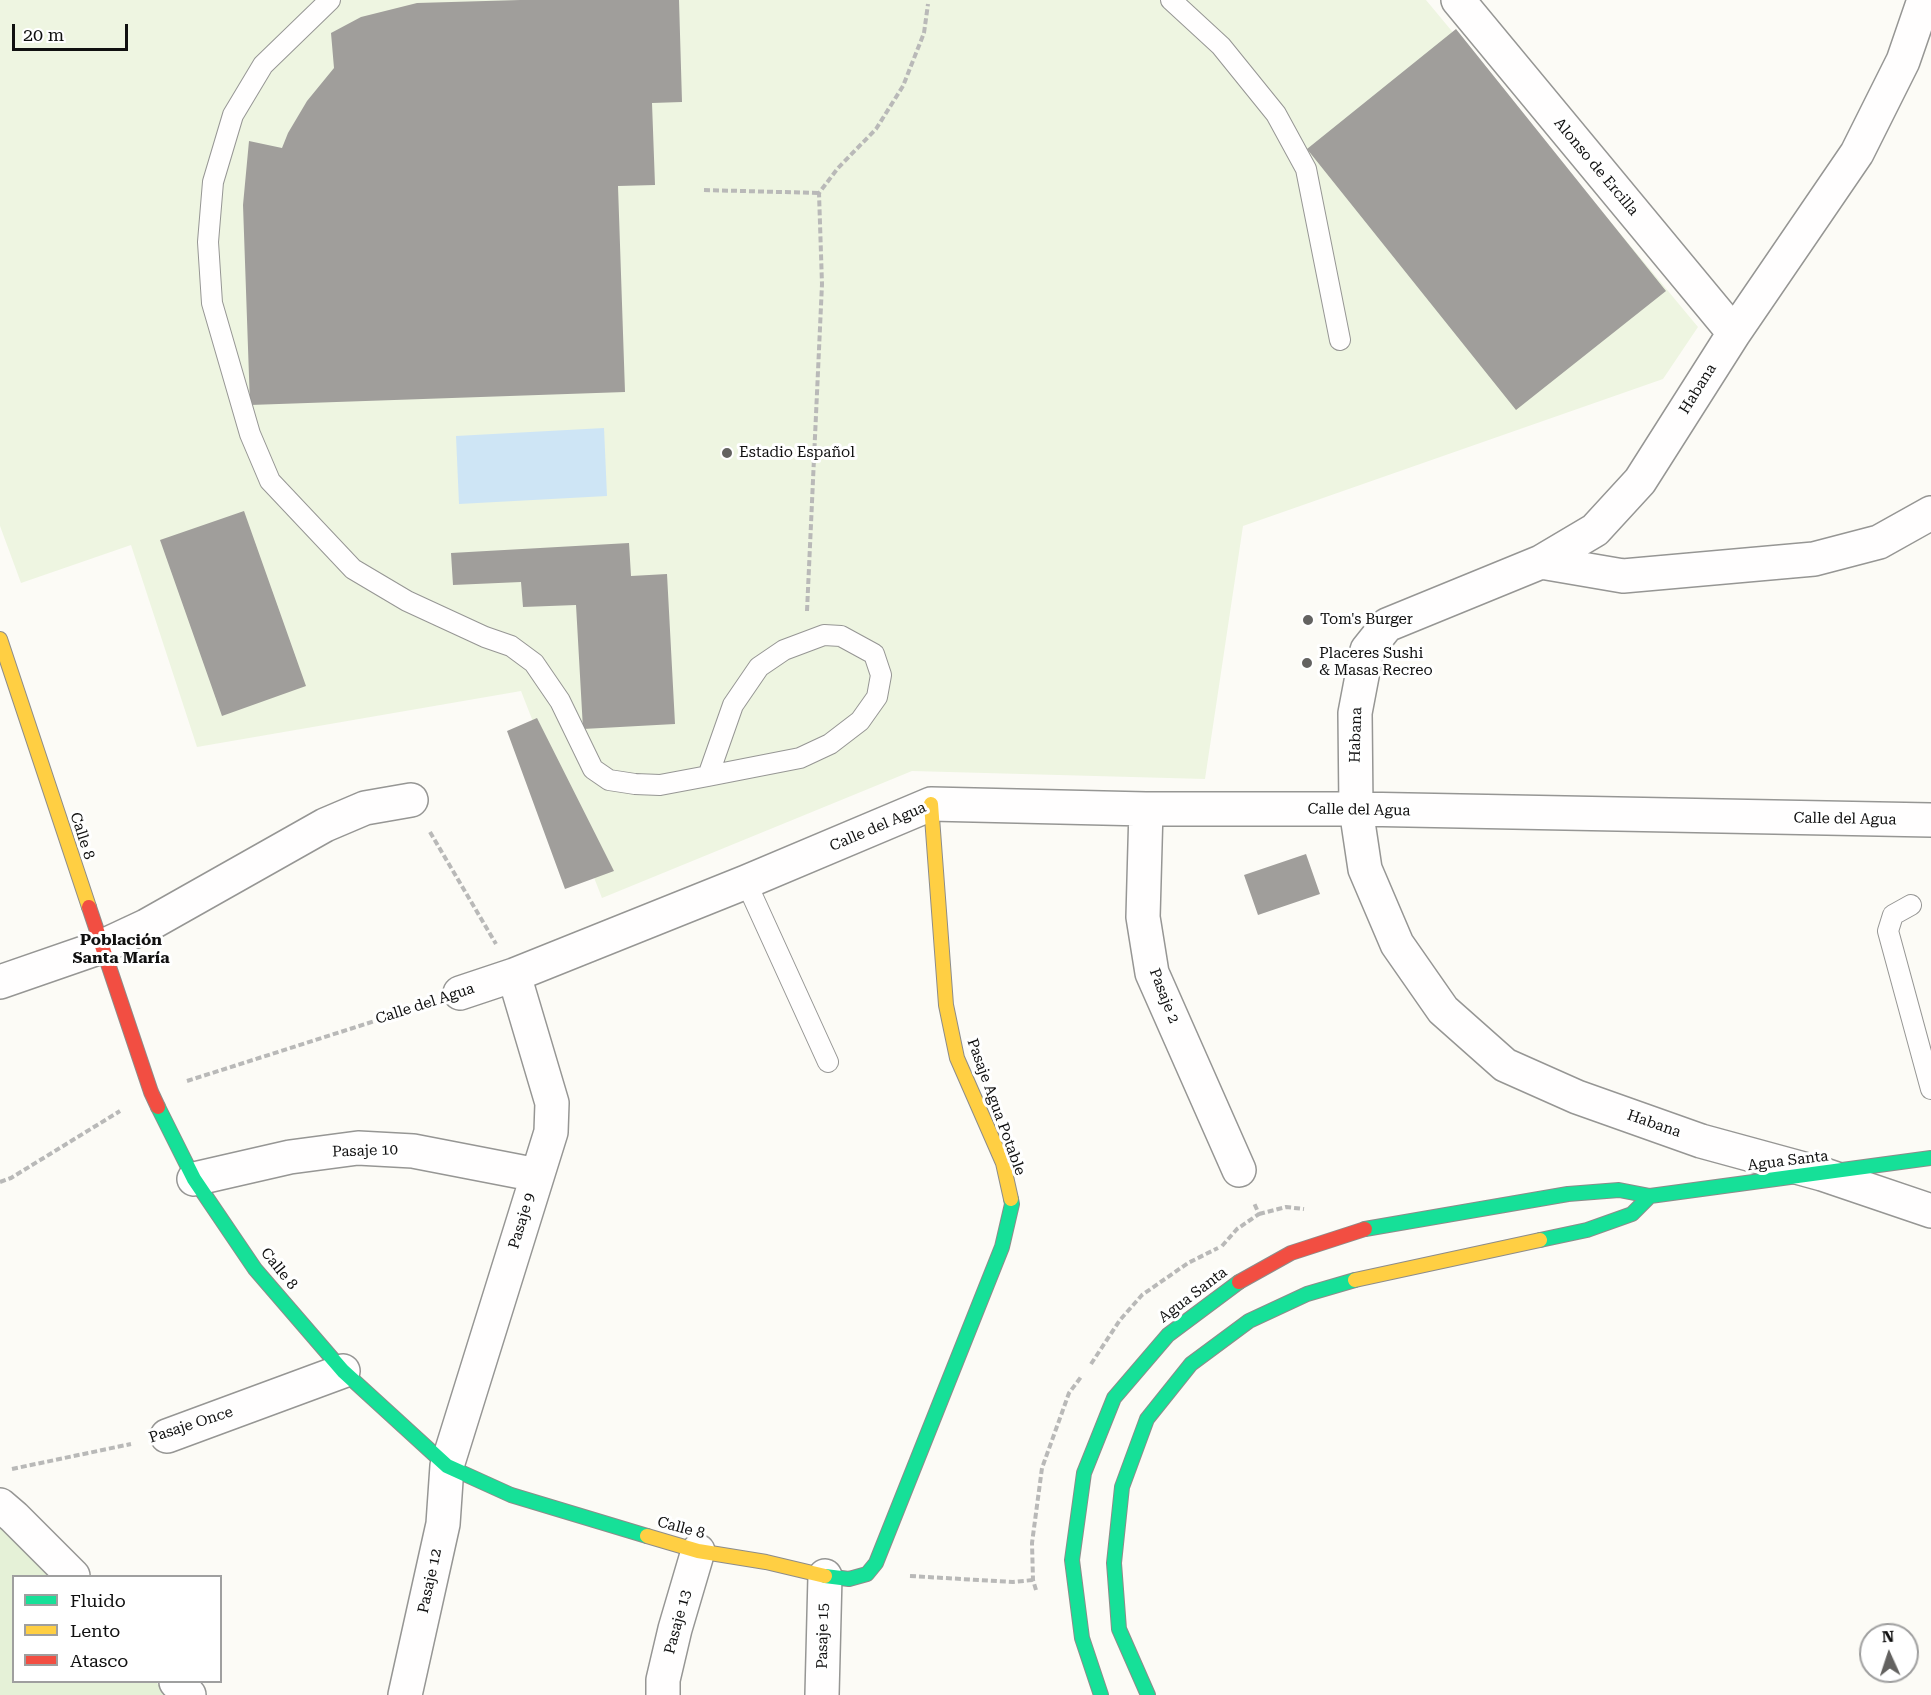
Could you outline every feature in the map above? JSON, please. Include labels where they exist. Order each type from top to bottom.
[{"type":"street","name":"Alonso de Ercilla","points":[[1458,0],[1734,333]]},
{"type":"street","name":"Habana","points":[[1924,0],[1903,62],[1857,153],[1734,333],[1640,481],[1595,530],[1541,562],[1387,625],[1367,650],[1355,713],[1356,809],[1365,869],[1397,944],[1443,1010],[1504,1065],[1577,1097],[1701,1141],[1822,1174],[1931,1210]]},
{"type":"street","points":[[1541,562],[1623,576],[1814,559],[1879,542],[1931,513]]},
{"type":"street","name":"Calle 8","points":[[0,639],[151,1092],[194,1179],[255,1269],[343,1371],[447,1466],[510,1495],[698,1551],[766,1562],[825,1576],[849,1579],[867,1574]]},
{"type":"street","points":[[0,982],[101,946],[146,926],[325,825],[365,808],[411,800]]},
{"type":"street","name":"Calle del Agua","points":[[460,993],[514,975],[746,882],[931,804],[1931,820]]},
{"type":"street","name":"Pasaje Agua Potable","points":[[867,1574],[876,1563],[1002,1247],[1012,1204],[1003,1163],[957,1058],[948,1015],[931,804]]},
{"type":"street","name":"Pasaje 2","points":[[1146,809],[1143,917],[1152,973],[1239,1170]]},
{"type":"street","name":"Pasaje 9","points":[[447,1466],[551,1132],[552,1103],[514,975]]},
{"type":"street","name":"Pasaje 10","points":[[194,1179],[290,1157],[358,1148],[413,1150],[537,1175]]},
{"type":"street","name":"Agua Santa","points":[[1101,1695],[1082,1638],[1072,1560],[1084,1473],[1114,1398],[1168,1335],[1231,1286],[1291,1253],[1355,1231],[1568,1194],[1619,1190],[1650,1196],[1931,1158]]},
{"type":"street","points":[[1148,1695],[1119,1629],[1114,1563],[1122,1486],[1147,1419],[1191,1364],[1249,1321],[1307,1294],[1367,1276],[1587,1230],[1632,1214],[1650,1196]]},
{"type":"street","name":"Pasaje Once","points":[[167,1436],[343,1371]]},
{"type":"street","name":"Pasaje 12","points":[[405,1695],[442,1524],[447,1466]]},
{"type":"street","points":[[0,1505],[72,1575]]},
{"type":"street","name":"Pasaje 13","points":[[663,1695],[663,1680],[675,1629],[698,1551]]},
{"type":"street","name":"Pasaje 15","points":[[822,1695],[825,1576]]},
{"type":"street","points":[[177,1683],[189,1695]]},
{"type":"lane","points":[[330,0],[264,65],[233,116],[213,182],[208,242],[212,303],[250,434],[270,482],[353,569],[407,601],[484,637],[511,646],[534,663],[560,701],[593,769],[609,780],[635,784],[660,784],[708,776],[800,758],[830,744],[860,721],[877,697],[881,675],[874,654],[841,636],[824,635],[784,650],[759,667],[734,705],[708,776]]},
{"type":"lane","points":[[1171,0],[1221,46],[1276,114],[1306,170],[1340,340]]},
{"type":"lane","points":[[746,882],[828,1062]]},
{"type":"lane","points":[[1911,905],[1893,915],[1888,931],[1931,1089]]},
{"type":"path","points":[[806,643],[822,284],[819,193],[838,168],[876,129],[903,86],[924,33],[928,4]]},
{"type":"path","points":[[704,190],[819,193]]},
{"type":"path","points":[[411,800],[514,975]]},
{"type":"path","name":"Calle del Agua","points":[[0,1182],[11,1178],[151,1092],[460,993]]},
{"type":"path","points":[[1239,1170],[1259,1214]]},
{"type":"path","points":[[1222,1246],[1237,1228],[1259,1214],[1286,1207],[1305,1209]]},
{"type":"path","name":"Pasaje Once","points":[[11,1469],[167,1436]]},
{"type":"path","points":[[867,1574],[1013,1582],[1033,1580]]},
{"type":"green space","name":"Estadio Español","points":[[0,0],[1426,0],[1698,327],[1663,379],[1243,526],[1205,779],[912,771],[602,898],[521,691],[197,747],[131,545],[21,583],[0,526]]},
{"type":"green space","points":[[0,1518],[55,1575],[12,1575],[12,1683],[157,1683],[169,1695],[0,1695]]},
{"type":"water","points":[[604,428],[607,496],[459,504],[456,436]]},
{"type":"building","points":[[520,0],[679,0],[682,102],[652,103],[655,185],[618,186],[625,392],[250,405],[243,205],[249,141],[282,148],[307,101],[334,68],[331,33],[361,17],[417,3]]},
{"type":"building","points":[[1456,29],[1666,291],[1516,410],[1307,149]]},
{"type":"building","points":[[244,511],[306,686],[222,716],[160,540]]},
{"type":"building","points":[[629,543],[631,576],[667,574],[675,724],[583,729],[576,605],[523,607],[521,582],[453,585],[451,553]]},
{"type":"building","points":[[537,718],[614,871],[565,889],[507,731]]},
{"type":"building","points":[[1306,854],[1320,894],[1258,915],[1244,875]]},
{"type":"traffic: fast","points":[[158,1107],[194,1179],[255,1269],[343,1371],[447,1466],[511,1495],[647,1536]]},
{"type":"traffic: fast","points":[[1365,1229],[1568,1194],[1619,1190],[1650,1196],[1931,1158]]},
{"type":"traffic: fast","points":[[1540,1240],[1587,1230],[1632,1214],[1650,1196]]},
{"type":"traffic: fast","points":[[825,1576],[849,1579],[867,1574],[876,1563],[1002,1247],[1012,1204],[1011,1199]]},
{"type":"traffic: fast","points":[[1148,1695],[1119,1629],[1114,1563],[1122,1487],[1147,1419],[1191,1364],[1249,1321],[1307,1294],[1355,1280]]},
{"type":"traffic: fast","points":[[1101,1695],[1082,1638],[1072,1560],[1084,1473],[1114,1398],[1168,1335],[1239,1282]]},
{"type":"traffic: slow","points":[[0,639],[89,907]]},
{"type":"traffic: slow","points":[[931,804],[946,1005],[957,1058],[1003,1163],[1011,1199]]},
{"type":"traffic: slow","points":[[1355,1280],[1540,1240]]},
{"type":"traffic: slow","points":[[647,1536],[698,1551],[766,1562],[825,1576]]},
{"type":"traffic: jam","points":[[89,907],[158,1107]]},
{"type":"traffic: jam","points":[[1239,1282],[1291,1253],[1365,1229]]},
{"type":"place","name":"Estadio Español","points":[[727,453]]},
{"type":"place","name":"Tom's Burger","points":[[1308,620]]},
{"type":"place","name":"Placeres Sushi & Masas Recreo","points":[[1307,663]]},
{"type":"district","name":"Población Santa María","points":[[121,949]]}]
